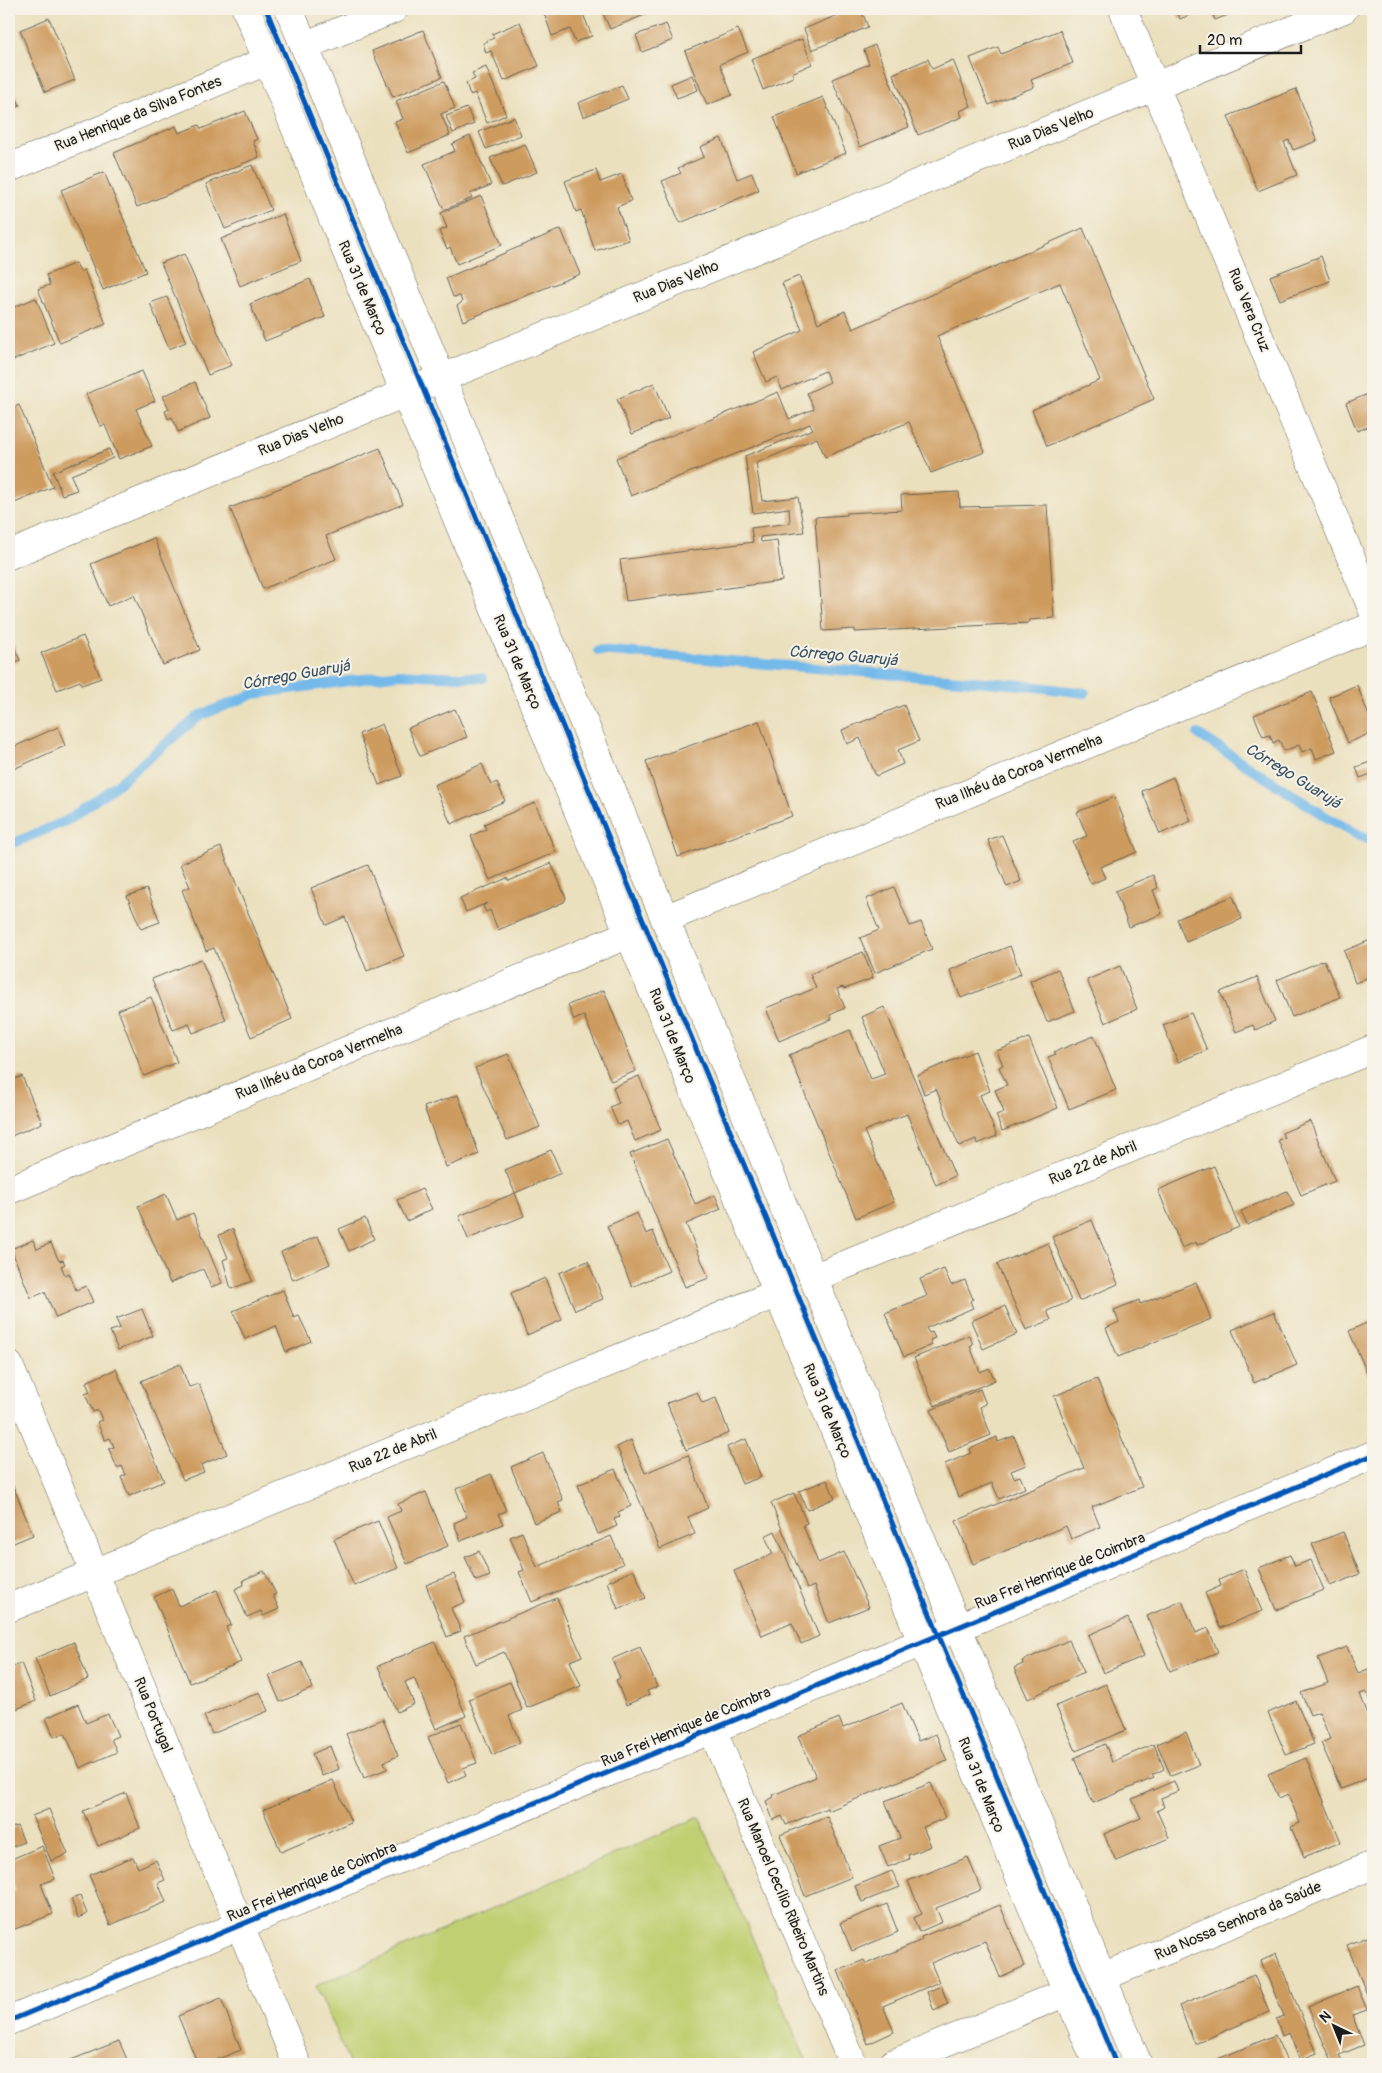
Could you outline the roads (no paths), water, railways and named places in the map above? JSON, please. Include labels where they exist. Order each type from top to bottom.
[{"type":"street","name":"Rua 31 de Março","points":[[246,9],[1097,2064]]},
{"type":"street","points":[[289,9],[1138,2064]]},
{"type":"street","points":[[304,46],[394,9]]},
{"type":"street","name":"Rua Vera Cruz","points":[[1124,9],[1373,611]]},
{"type":"street","name":"Rua Dias Velho","points":[[9,555],[1344,9]]},
{"type":"street","name":"Rua Henrique da Silva Fontes","points":[[9,168],[267,61]]},
{"type":"street","name":"Rua Ilhéu da Coroa Vermelha","points":[[665,919],[1373,626]]},
{"type":"street","name":"Rua Ilhéu da Coroa Vermelha","points":[[9,1190],[629,934]]},
{"type":"street","name":"Rua 22 de Abril","points":[[813,1278],[1373,1048]]},
{"type":"street","name":"Rua 22 de Abril","points":[[9,1608],[778,1293]]},
{"type":"street","name":"Rua Portugal","points":[[9,1365],[297,2064]]},
{"type":"street","name":"Rua Frei Henrique de Coimbra","points":[[9,2021],[1373,1455]]},
{"type":"street","name":"Rua Manoel Cecílio Ribeiro Martins","points":[[712,1729],[853,2064]]},
{"type":"street","name":"Rua Nossa Senhora da Saúde","points":[[1102,1977],[1373,1865]]},
{"type":"street","points":[[892,2064],[1067,1992]]},
{"type":"waterway","name":"Córrego Guarujá","points":[[598,650],[1021,685],[1085,693]]},
{"type":"waterway","name":"Córrego Guarujá","points":[[9,845],[66,821],[114,787],[199,716],[254,694],[399,674],[483,678]]},
{"type":"waterway","name":"Córrego Guarujá","points":[[1198,734],[1328,818],[1373,842]]}]
